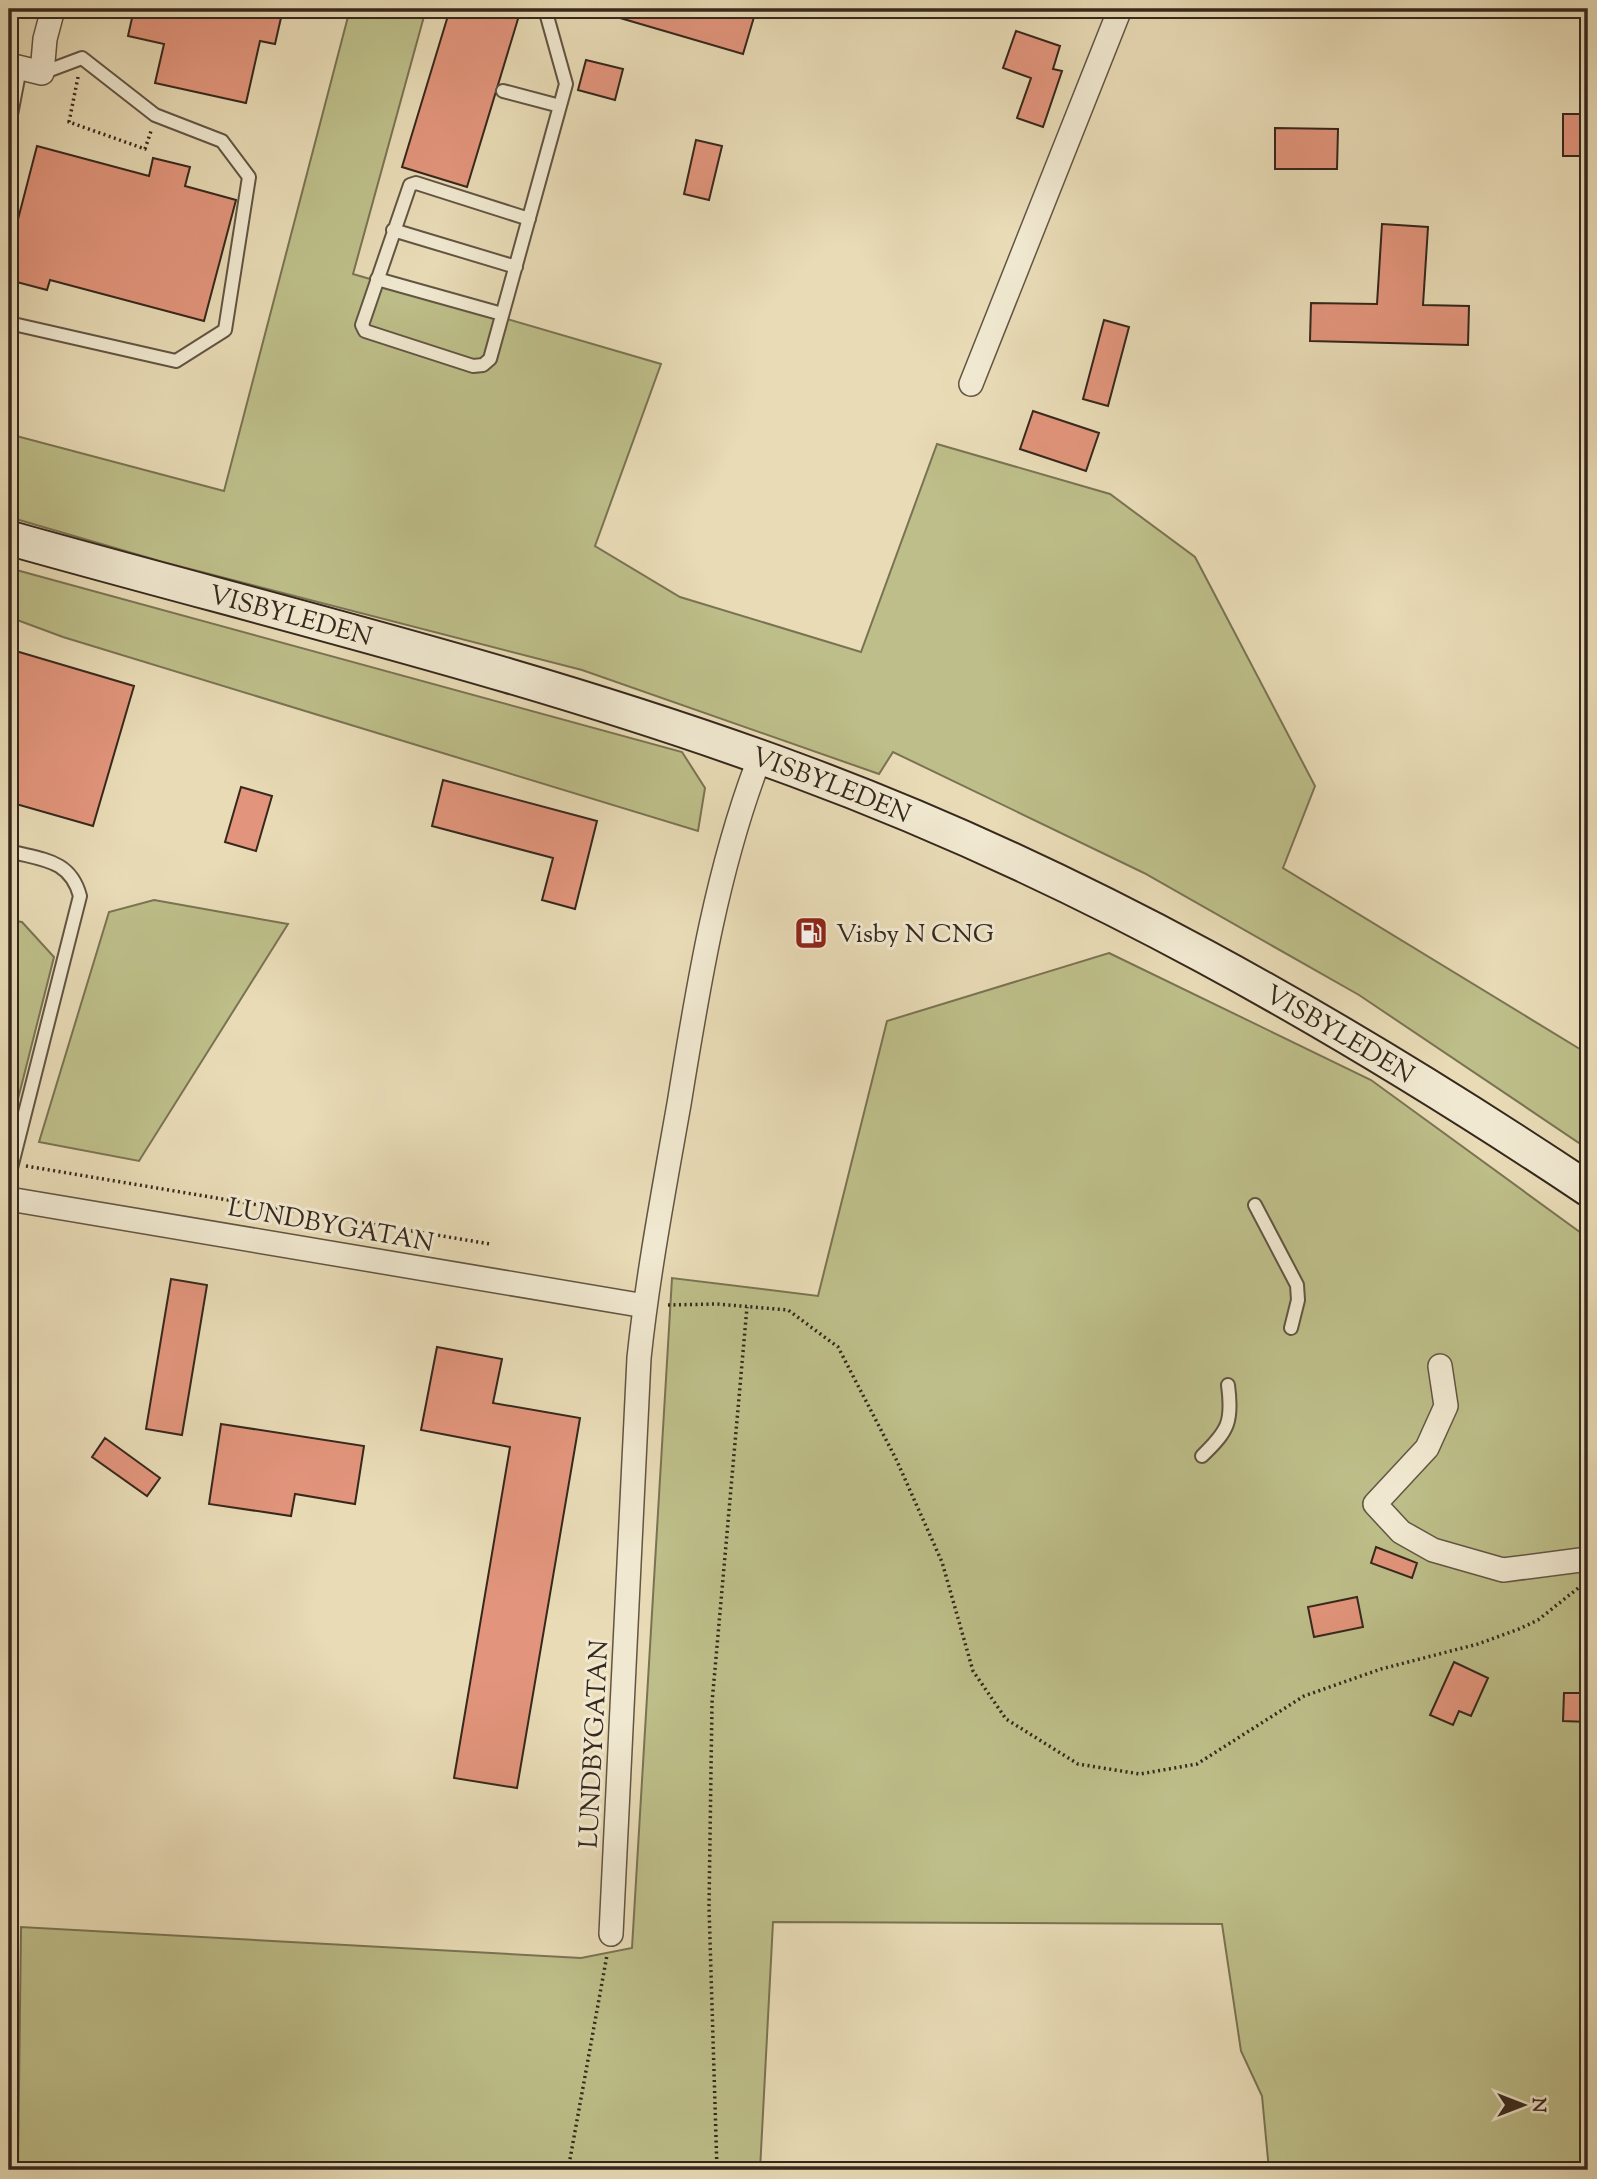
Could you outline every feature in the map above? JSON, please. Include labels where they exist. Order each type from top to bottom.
[{"type":"main road","name":"VISBYLEDEN","points":[[9,538],[475,667],[760,757],[885,805],[1002,856],[1209,957],[1392,1062],[1588,1189]]},
{"type":"street","points":[[24,69],[45,38],[53,9]]},
{"type":"street","points":[[971,384],[1120,9]]},
{"type":"street","name":"LUNDBYGATAN","points":[[611,1934],[639,1358],[645,1306],[693,1019],[719,889],[760,757]]},
{"type":"street","name":"LUNDBYGATAN","points":[[9,1199],[645,1306]]},
{"type":"street","points":[[1440,1366],[1446,1406],[1427,1448],[1375,1504],[1401,1532],[1433,1550],[1503,1570],[1588,1559]]},
{"type":"lane","points":[[529,219],[416,183],[410,185],[404,196],[362,325],[365,331],[473,366],[483,365],[490,359],[516,267],[566,84],[545,9]]},
{"type":"lane","points":[[9,125],[24,69],[82,58],[155,115],[222,141],[249,177],[226,330],[176,361],[9,323]]},
{"type":"lane","points":[[503,91],[560,106]]},
{"type":"lane","points":[[393,230],[516,267]]},
{"type":"lane","points":[[377,279],[502,314]]},
{"type":"lane","points":[[9,850],[65,867],[76,878],[80,896],[10,1170]]},
{"type":"lane","points":[[1255,1205],[1297,1284],[1298,1300],[1291,1328]]},
{"type":"lane","points":[[1202,1456],[1223,1436],[1229,1422],[1228,1385]]},
{"type":"path","points":[[82,58],[69,122],[145,149],[155,115]]},
{"type":"path","points":[[10,1170],[489,1244]]},
{"type":"path","points":[[645,1306],[788,1310],[838,1347],[896,1459],[942,1562],[974,1671],[1006,1719],[1078,1764],[1140,1774],[1197,1764],[1304,1696],[1381,1669],[1478,1644],[1519,1629],[1538,1620],[1588,1580]]},
{"type":"path","points":[[717,2170],[709,1907],[712,1703],[747,1307]]},
{"type":"path","points":[[568,2170],[611,1934]]},
{"type":"green space","points":[[350,9],[426,9],[353,274],[661,364],[595,546],[680,597],[861,652],[937,444],[1110,494],[1195,557],[1315,786],[1283,868],[1588,1054],[1588,1149],[1359,995],[1144,873],[893,752],[879,774],[582,670],[163,562],[9,517],[9,434],[224,491]]},
{"type":"green space","points":[[9,568],[682,752],[705,788],[698,831],[63,637],[9,617]]},
{"type":"green space","points":[[154,900],[288,924],[139,1161],[39,1142],[109,912]]},
{"type":"green space","points":[[9,920],[22,922],[54,957],[17,1103],[9,1102]]},
{"type":"green space","points":[[1109,953],[1371,1080],[1588,1238],[1588,2170],[1269,2170],[1262,2096],[1241,2051],[1222,1924],[773,1922],[760,2170],[18,2170],[21,1927],[581,1958],[632,1948],[672,1278],[818,1296],[887,1021]]},
{"type":"building","points":[[134,9],[283,9],[275,44],[260,41],[246,103],[155,83],[164,44],[128,36]]},
{"type":"building","points":[[450,9],[521,9],[467,187],[402,167]]},
{"type":"building","points":[[604,9],[725,9],[754,17],[743,54],[603,13]]},
{"type":"building","points":[[1016,31],[1060,46],[1053,69],[1062,71],[1043,127],[1017,118],[1031,78],[1003,68]]},
{"type":"building","points":[[586,60],[623,69],[615,100],[578,90]]},
{"type":"building","points":[[1563,114],[1588,114],[1588,156],[1563,156]]},
{"type":"building","points":[[1275,128],[1338,129],[1337,169],[1275,169]]},
{"type":"building","points":[[696,140],[722,146],[709,200],[684,194]]},
{"type":"building","points":[[37,146],[149,176],[153,158],[190,167],[185,186],[236,200],[204,321],[50,280],[47,290],[9,280],[9,254]]},
{"type":"building","points":[[1382,224],[1428,227],[1423,305],[1469,306],[1468,345],[1310,341],[1311,303],[1377,304]]},
{"type":"building","points":[[1104,320],[1129,327],[1108,406],[1083,399]]},
{"type":"building","points":[[1033,411],[1099,433],[1086,471],[1020,449]]},
{"type":"building","points":[[9,649],[134,686],[93,826],[9,802]]},
{"type":"building","points":[[443,780],[597,821],[575,909],[542,900],[553,858],[432,826]]},
{"type":"building","points":[[241,787],[272,796],[256,851],[225,842]]},
{"type":"building","points":[[171,1279],[207,1285],[182,1435],[146,1429]]},
{"type":"building","points":[[437,1347],[502,1359],[493,1403],[580,1418],[517,1788],[454,1778],[510,1447],[421,1430]]},
{"type":"building","points":[[221,1424],[364,1446],[355,1504],[295,1494],[291,1516],[209,1504]]},
{"type":"building","points":[[105,1438],[160,1478],[147,1496],[92,1457]]},
{"type":"building","points":[[1376,1547],[1417,1563],[1412,1578],[1371,1563]]},
{"type":"building","points":[[1357,1597],[1363,1627],[1314,1637],[1308,1607]]},
{"type":"building","points":[[1454,1662],[1488,1678],[1471,1716],[1459,1711],[1453,1725],[1430,1715]]},
{"type":"building","points":[[1564,1693],[1588,1693],[1588,1722],[1563,1721]]},
{"type":"place","name":"Visby N CNG","points":[[811,933]]}]
